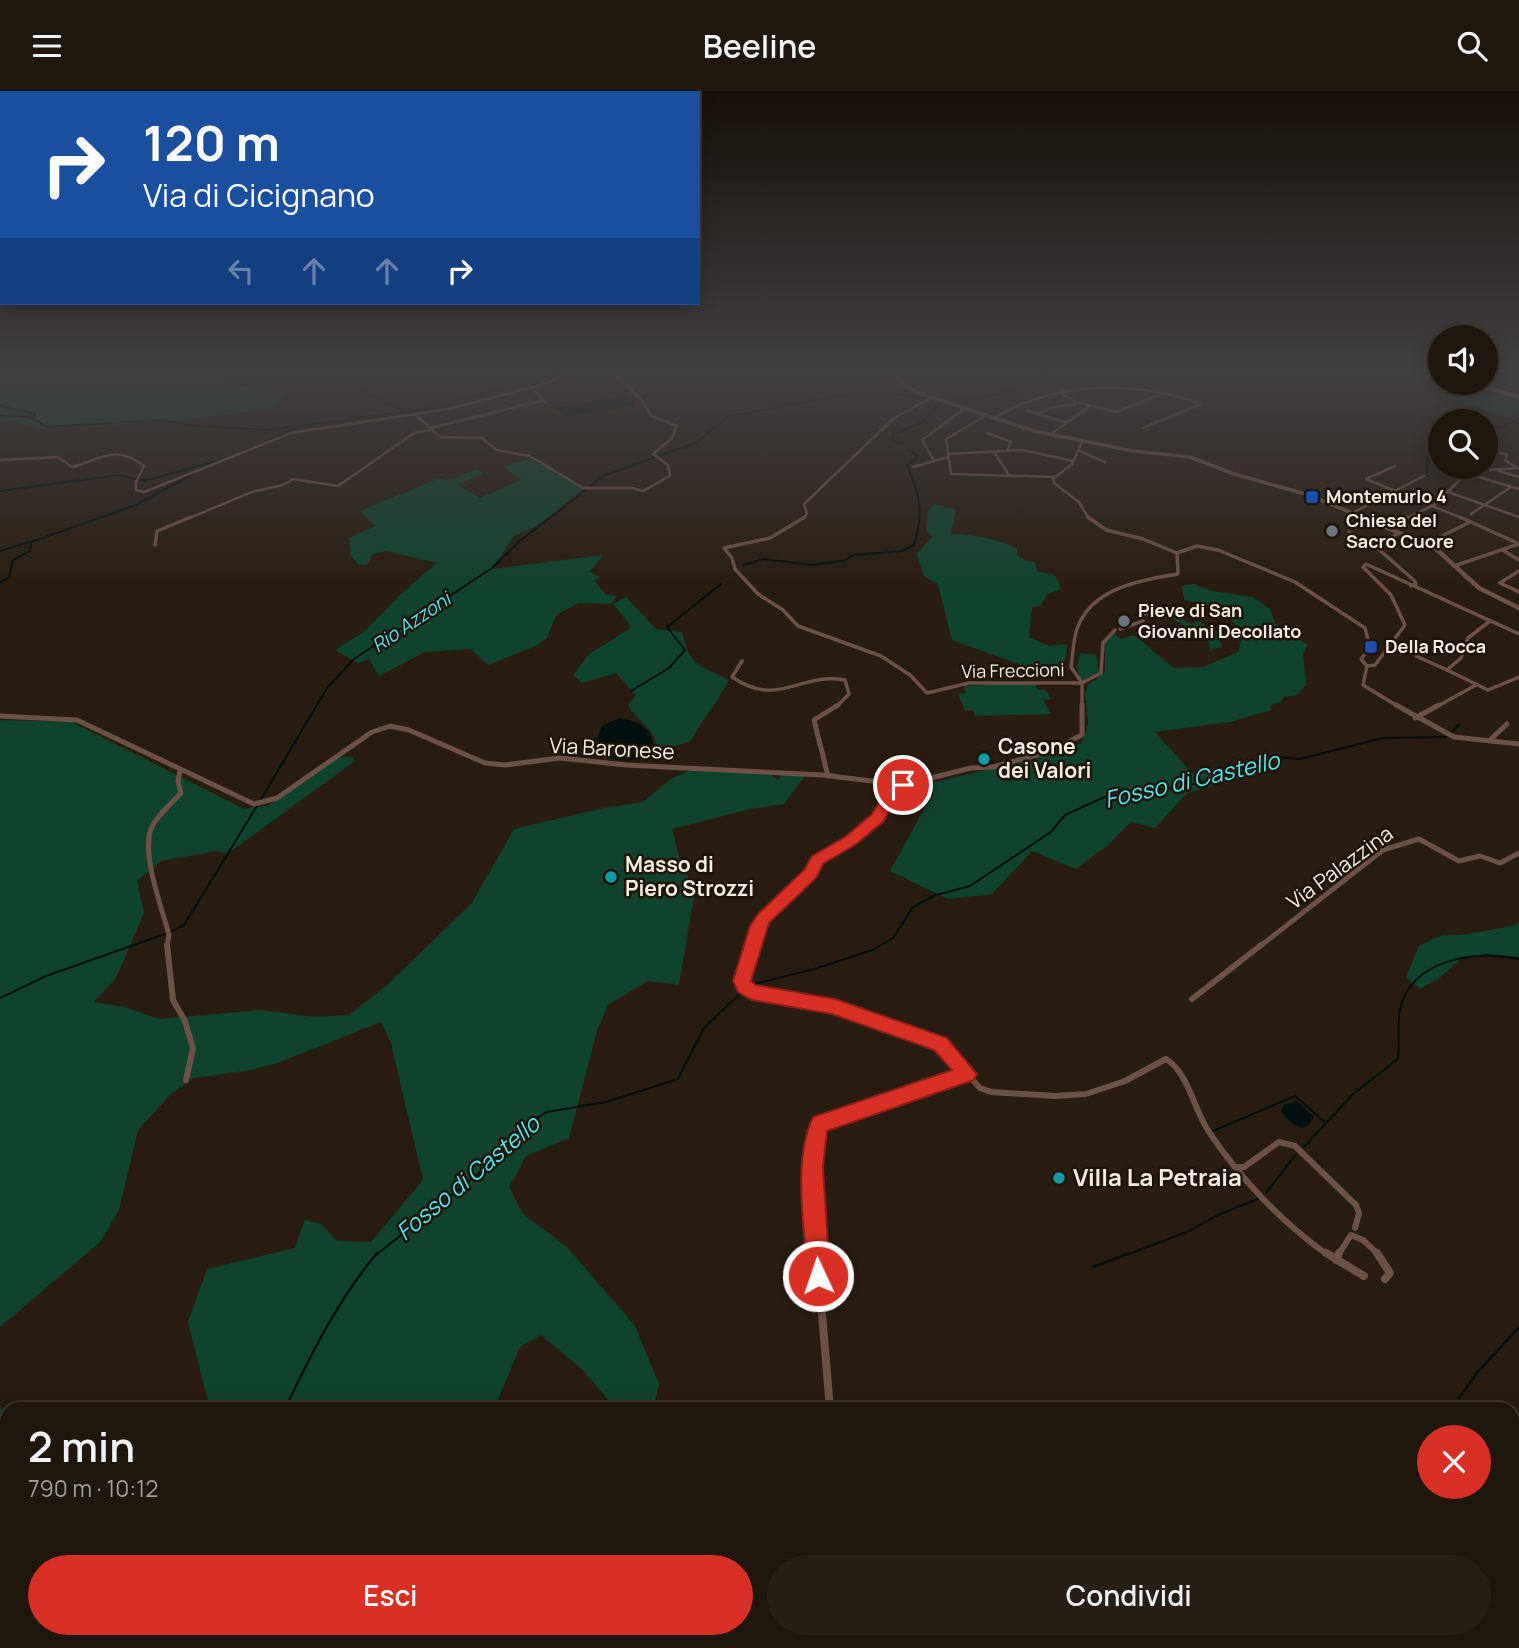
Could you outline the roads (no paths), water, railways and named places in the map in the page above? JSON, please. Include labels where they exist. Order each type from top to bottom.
[{"type":"street","points":[[0,460],[58,457],[72,467],[104,454],[118,452],[144,466],[136,480],[136,490],[150,491],[269,444]]},
{"type":"street","points":[[155,545],[158,531],[252,492],[283,485],[293,479],[338,486],[399,444]]},
{"type":"street","points":[[487,444],[496,450],[530,456],[586,488],[632,488],[643,491],[670,476],[668,465],[654,456],[667,444]]},
{"type":"street","name":"Via Freccioni","points":[[866,444],[804,504],[807,514],[803,519],[769,538],[724,548],[732,558],[735,569],[758,594],[783,610],[798,625],[809,632],[881,656],[910,675],[928,693],[969,683],[1082,683]]},
{"type":"street","points":[[924,444],[934,461]]},
{"type":"street","points":[[947,444],[951,474],[973,477],[1037,474],[1056,477],[1064,474],[1080,451],[1082,444]]},
{"type":"street","points":[[1007,451],[1012,444]]},
{"type":"street","points":[[1091,444],[1142,453],[1190,457],[1309,495],[1426,544],[1445,555],[1479,588],[1519,608]]},
{"type":"street","points":[[913,467],[948,456],[1022,450],[1073,461]]},
{"type":"street","points":[[1080,451],[1105,462]]},
{"type":"street","points":[[994,452],[1009,475]]},
{"type":"street","points":[[1498,452],[1507,455],[1505,460],[1518,468]]},
{"type":"street","points":[[1395,466],[1366,479],[1434,505],[1519,544]]},
{"type":"street","points":[[1498,469],[1518,468]]},
{"type":"street","points":[[1498,470],[1519,477]]},
{"type":"street","points":[[1352,513],[1424,476]]},
{"type":"street","points":[[1056,477],[1053,481],[1079,502],[1090,521],[1106,530],[1143,539],[1177,553],[1187,548],[1207,547],[1305,588],[1365,628],[1370,647],[1361,659],[1367,666]]},
{"type":"street","points":[[1387,527],[1434,505],[1460,479]]},
{"type":"street","points":[[1485,479],[1519,489]]},
{"type":"street","points":[[1471,514],[1511,487]]},
{"type":"street","points":[[1448,492],[1519,517]]},
{"type":"street","points":[[1426,544],[1470,522]]},
{"type":"street","points":[[1349,532],[1363,547],[1377,548],[1415,581],[1416,584],[1411,586]]},
{"type":"street","points":[[1377,548],[1376,545],[1399,533]]},
{"type":"street","points":[[1454,566],[1519,544]]},
{"type":"street","points":[[1504,551],[1519,560]]},
{"type":"street","points":[[1177,553],[1178,574],[1131,582],[1087,609],[1073,641],[1071,667],[1082,683],[1082,736],[1048,752],[993,767],[971,768],[903,785],[892,793],[877,818],[850,841],[817,860],[810,874],[764,918],[758,926],[742,981],[744,987],[752,992],[835,1006],[853,1015],[940,1044],[981,1088],[991,1092],[1069,1097],[1122,1083],[1155,1062],[1166,1059],[1176,1065],[1208,1131],[1235,1167],[1268,1202],[1336,1260],[1364,1276]]},
{"type":"street","points":[[1367,666],[1376,665],[1405,625],[1391,595],[1363,565],[1372,565],[1411,586],[1519,634]]},
{"type":"street","points":[[1519,571],[1500,583],[1519,592]]},
{"type":"street","points":[[1082,683],[1101,673],[1101,647],[1109,633],[1143,621],[1139,618],[1140,615],[1166,610]]},
{"type":"street","points":[[1447,670],[1461,658],[1468,638],[1490,621]]},
{"type":"street","points":[[1416,656],[1488,690],[1519,677]]},
{"type":"street","points":[[742,661],[732,677],[747,687],[765,693],[825,680],[845,680],[849,694],[843,702],[814,720],[828,776]]},
{"type":"street","points":[[1367,666],[1363,685],[1444,733],[1454,737],[1519,744]]},
{"type":"street","points":[[1415,718],[1476,685]]},
{"type":"street","name":"Via Baronese","points":[[0,716],[77,720],[254,804],[277,798],[368,735],[390,726],[409,730],[496,766],[560,758],[626,765],[828,776],[903,785]]},
{"type":"street","points":[[1490,740],[1507,724]]},
{"type":"street","points":[[180,771],[178,781],[181,793],[150,829],[149,841],[151,865],[169,935],[166,952],[173,1000],[185,1021],[193,1048],[186,1080]]},
{"type":"street","name":"Via Palazzina","points":[[1192,999],[1384,850],[1411,837],[1423,839],[1459,861],[1476,855],[1500,863],[1519,853]]},
{"type":"street","points":[[829,1402],[812,1167],[815,1136],[820,1123],[967,1074]]},
{"type":"street","points":[[1235,1167],[1244,1167],[1279,1142],[1295,1146],[1356,1205],[1359,1213],[1355,1228]]},
{"type":"street","points":[[1336,1260],[1342,1245],[1351,1235],[1357,1236],[1383,1258],[1390,1273],[1385,1279]]},
{"type":"waterway","name":"Rio Azzoni","points":[[260,801],[327,688],[354,659],[492,568],[520,541],[605,475],[694,444]]},
{"type":"waterway","points":[[743,565],[764,559],[811,565],[843,561],[854,555],[902,551],[914,545],[920,514],[915,486],[907,466],[919,456],[908,450]]},
{"type":"waterway","points":[[1427,476],[1428,456]]},
{"type":"waterway","points":[[0,491],[118,475],[144,481],[224,459]]},
{"type":"waterway","points":[[0,583],[9,577],[13,560],[30,551],[31,542],[136,505],[193,474]]},
{"type":"waterway","points":[[0,551],[29,542]]},
{"type":"waterway","points":[[631,691],[669,668],[685,650],[667,627],[721,584]]},
{"type":"waterway","name":"Fosso di Castello","points":[[1451,733],[1459,725]]},
{"type":"waterway","name":"Fosso di Castello","points":[[750,985],[814,969],[873,950],[893,938],[913,907],[936,895],[970,886],[1051,832],[1065,815],[1107,796],[1181,787],[1244,772],[1274,757],[1300,759],[1383,738],[1448,737]]},
{"type":"waterway","name":"Rio Azzoni","points":[[170,932],[184,925],[257,806]]},
{"type":"waterway","name":"Rio Azzoni","points":[[0,998],[46,976],[165,934]]},
{"type":"waterway","points":[[1304,1147],[1353,1094],[1398,1059],[1400,1010],[1417,979],[1431,969],[1466,957],[1502,956],[1519,959]]},
{"type":"waterway","name":"Fosso di Castello","points":[[376,1255],[494,1161],[530,1122],[547,1112],[606,1102],[678,1079],[704,1028],[746,988]]},
{"type":"waterway","points":[[1213,1131],[1295,1096],[1326,1123]]},
{"type":"waterway","points":[[1266,1193],[1296,1154]]},
{"type":"waterway","points":[[1126,1255],[1189,1231],[1220,1214],[1258,1199]]},
{"type":"waterway","name":"Fosso di Castello","points":[[288,1402],[338,1309],[377,1253]]},
{"type":"waterway","points":[[1093,1267],[1130,1253]]},
{"type":"waterway","points":[[1459,1398],[1477,1373],[1519,1327]]},
{"type":"place","name":"Montemurlo 4","points":[[1312,497]]},
{"type":"place","name":"Chiesa del Sacro Cuore","points":[[1332,531]]},
{"type":"place","name":"Pieve di San Giovanni Decollato","points":[[1124,621]]},
{"type":"place","name":"Della Rocca","points":[[1371,647]]},
{"type":"place","name":"Casone dei Valori","points":[[984,759]]},
{"type":"place","name":"Masso di Piero Strozzi","points":[[611,877]]},
{"type":"place","name":"Villa La Petraia","points":[[1059,1178]]}]
